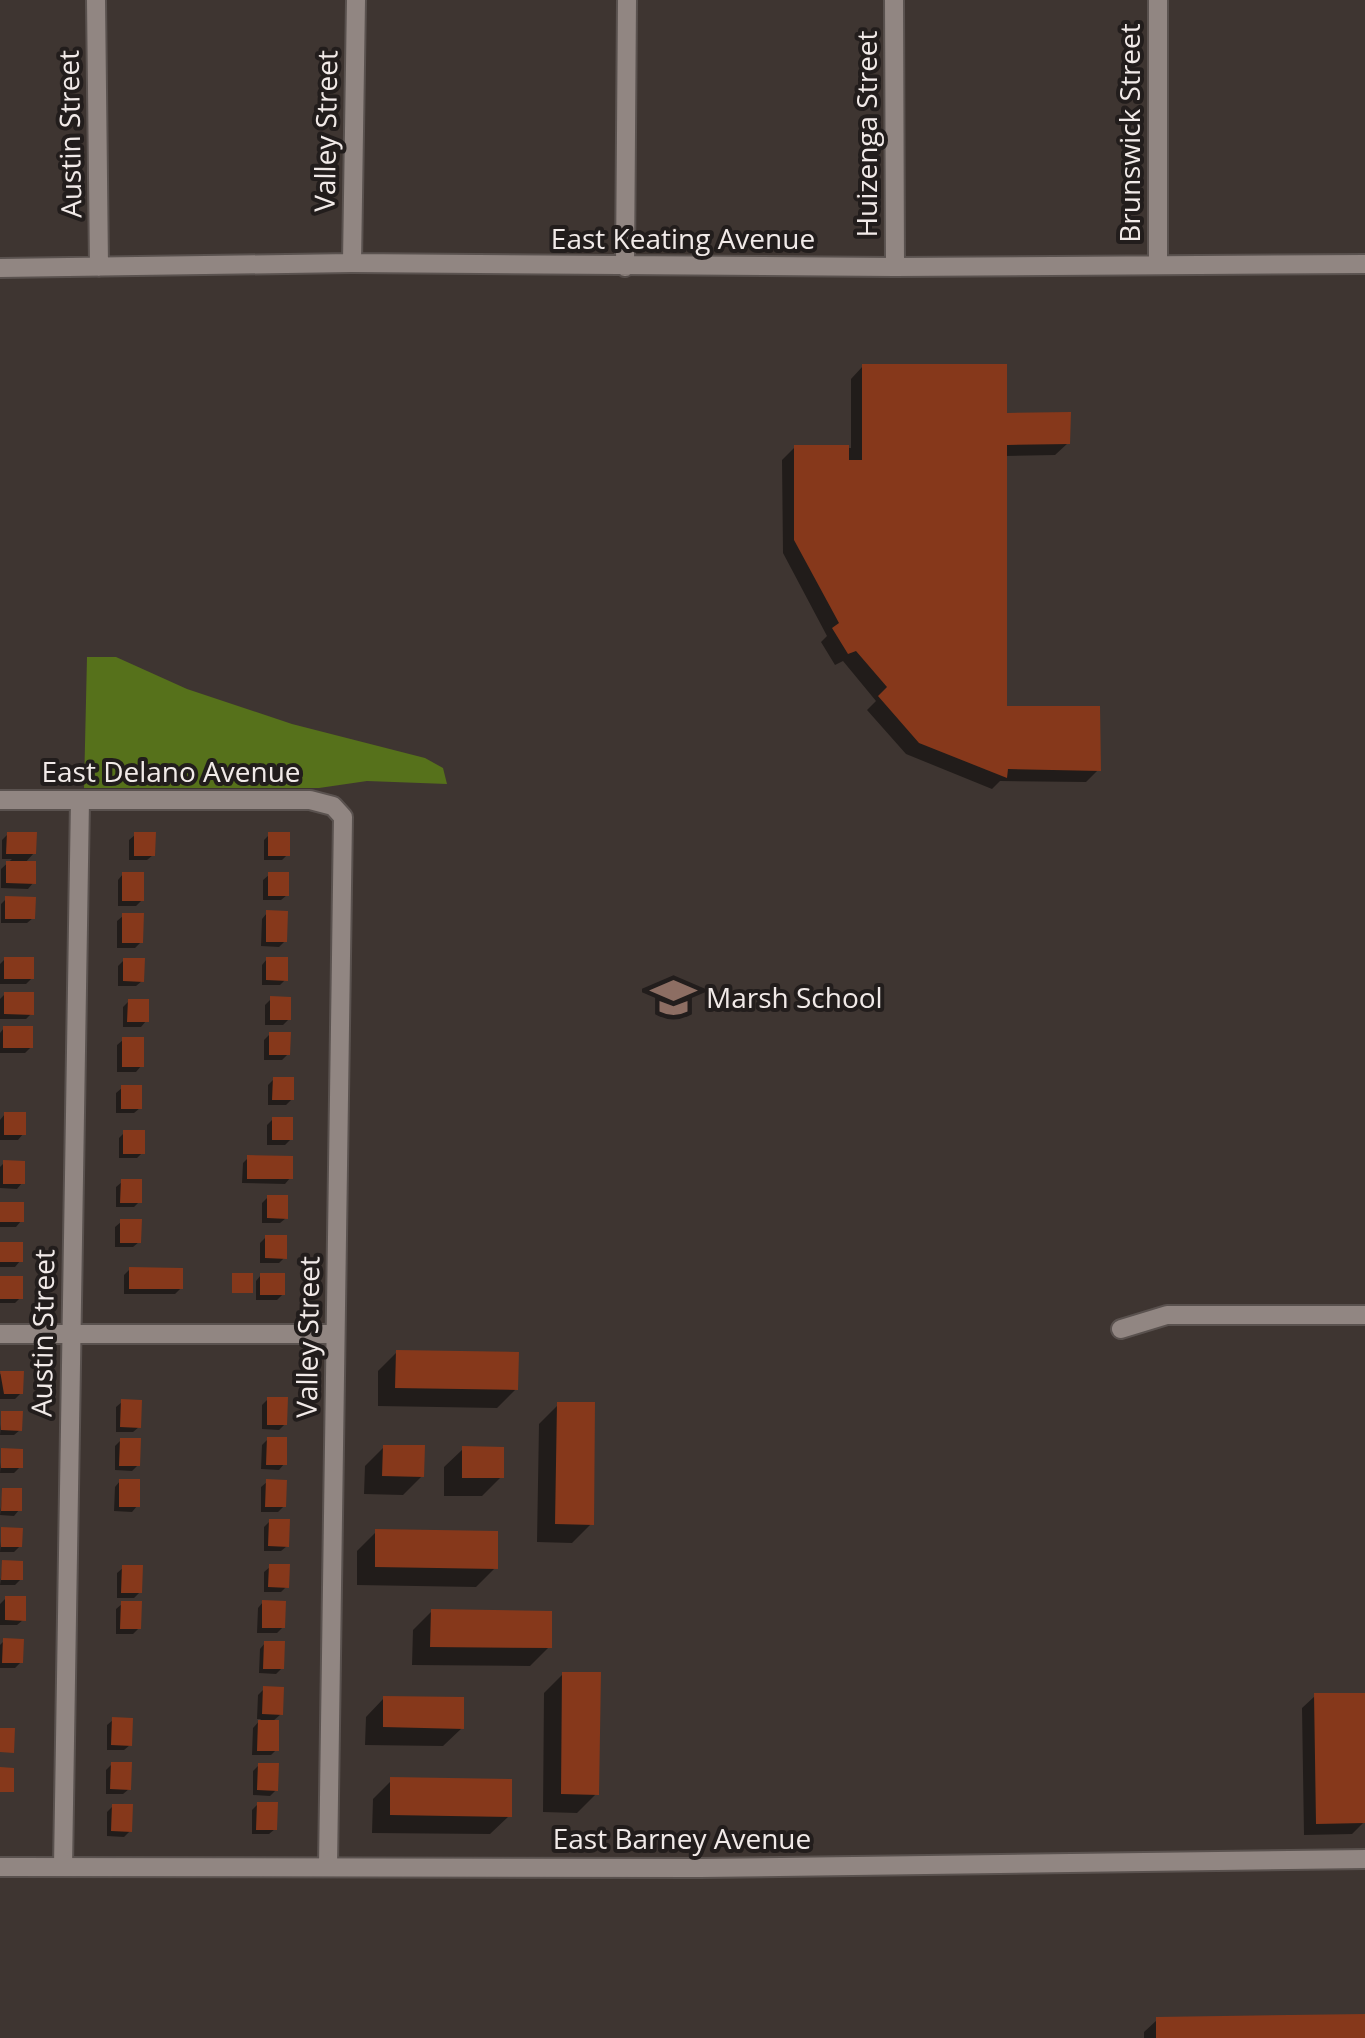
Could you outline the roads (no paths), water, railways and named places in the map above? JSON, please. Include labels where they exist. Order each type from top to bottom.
[{"type":"street","name":"Austin Street","points":[[96,0],[100,266]]},
{"type":"street","name":"Valley Street","points":[[352,263],[356,0]]},
{"type":"street","points":[[626,0],[626,266]]},
{"type":"street","name":"Huizenga Street","points":[[894,0],[894,268]]},
{"type":"street","name":"Brunswick Street","points":[[1158,0],[1158,265]]},
{"type":"street","name":"East Keating Avenue","points":[[0,268],[352,263],[894,268],[1365,264]]},
{"type":"street","name":"East Delano Avenue","points":[[0,800],[310,800],[327,802],[339,810]]},
{"type":"street","name":"Austin Street","points":[[63,1867],[80,800]]},
{"type":"street","name":"Valley Street","points":[[328,1866],[344,843],[339,810]]},
{"type":"street","points":[[1121,1329],[1167,1315],[1365,1315]]},
{"type":"street","points":[[0,1334],[335,1334]]},
{"type":"street","name":"East Barney Avenue","points":[[0,1867],[700,1868],[1365,1860]]},
{"type":"place","name":"Marsh School","points":[[673,998]]}]
